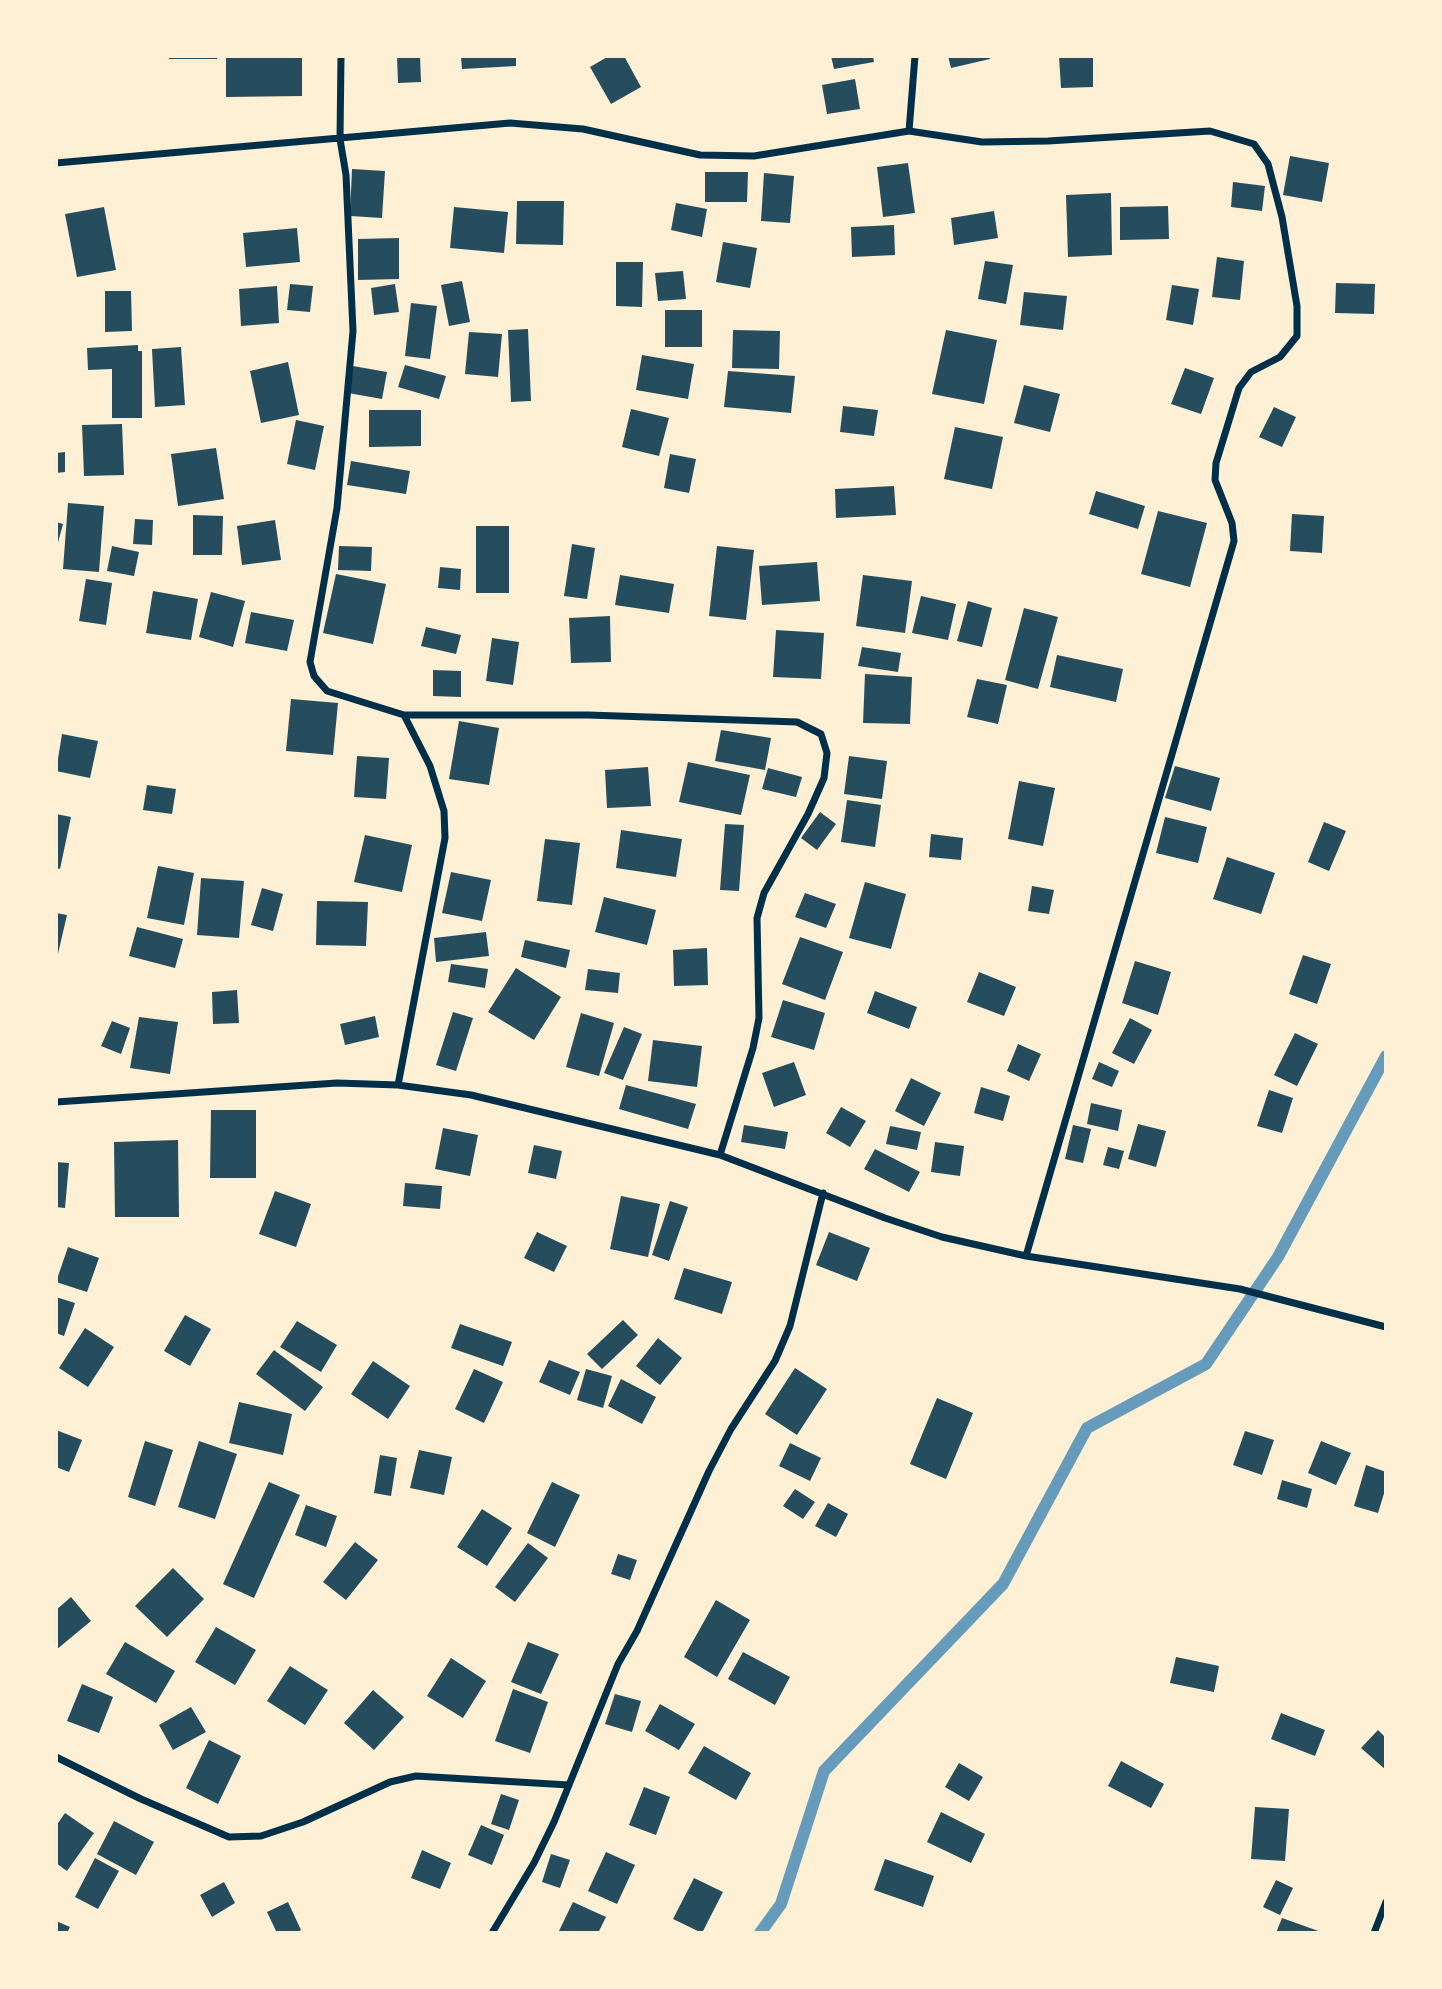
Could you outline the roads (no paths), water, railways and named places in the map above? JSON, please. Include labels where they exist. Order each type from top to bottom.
[{"type":"street","points":[[341,56],[340,139],[346,175],[353,331],[337,508],[310,662],[314,676],[327,691],[404,715],[588,715],[797,722],[821,734],[827,753],[824,778],[808,814],[764,893],[757,918],[759,1018],[753,1048],[720,1155]]},
{"type":"street","points":[[909,131],[915,56]]},
{"type":"street","points":[[56,163],[510,123],[583,129],[700,155],[754,156],[909,131],[982,142],[1048,141],[1210,131],[1254,144],[1268,164],[1282,217],[1297,306],[1297,336],[1280,357],[1251,372],[1239,388],[1216,464],[1215,480],[1233,523],[1234,541],[1026,1256]]},
{"type":"street","points":[[398,1085],[445,838],[444,811],[430,766],[404,715]]},
{"type":"street","points":[[56,1102],[337,1083],[398,1085],[471,1095],[720,1155],[942,1237],[1026,1256],[1240,1289],[1386,1327]]},
{"type":"street","points":[[492,1933],[534,1863],[618,1664],[637,1631],[709,1471],[731,1429],[775,1361],[790,1326],[824,1193]]},
{"type":"street","points":[[56,1757],[130,1794],[229,1837],[261,1836],[303,1822],[390,1782],[416,1776],[569,1785]]},
{"type":"street","points":[[1374,1933],[1386,1902]]},
{"type":"waterway","points":[[760,1933],[781,1904],[824,1771],[1003,1584],[1087,1428],[1206,1364],[1278,1257],[1386,1056]]}]
